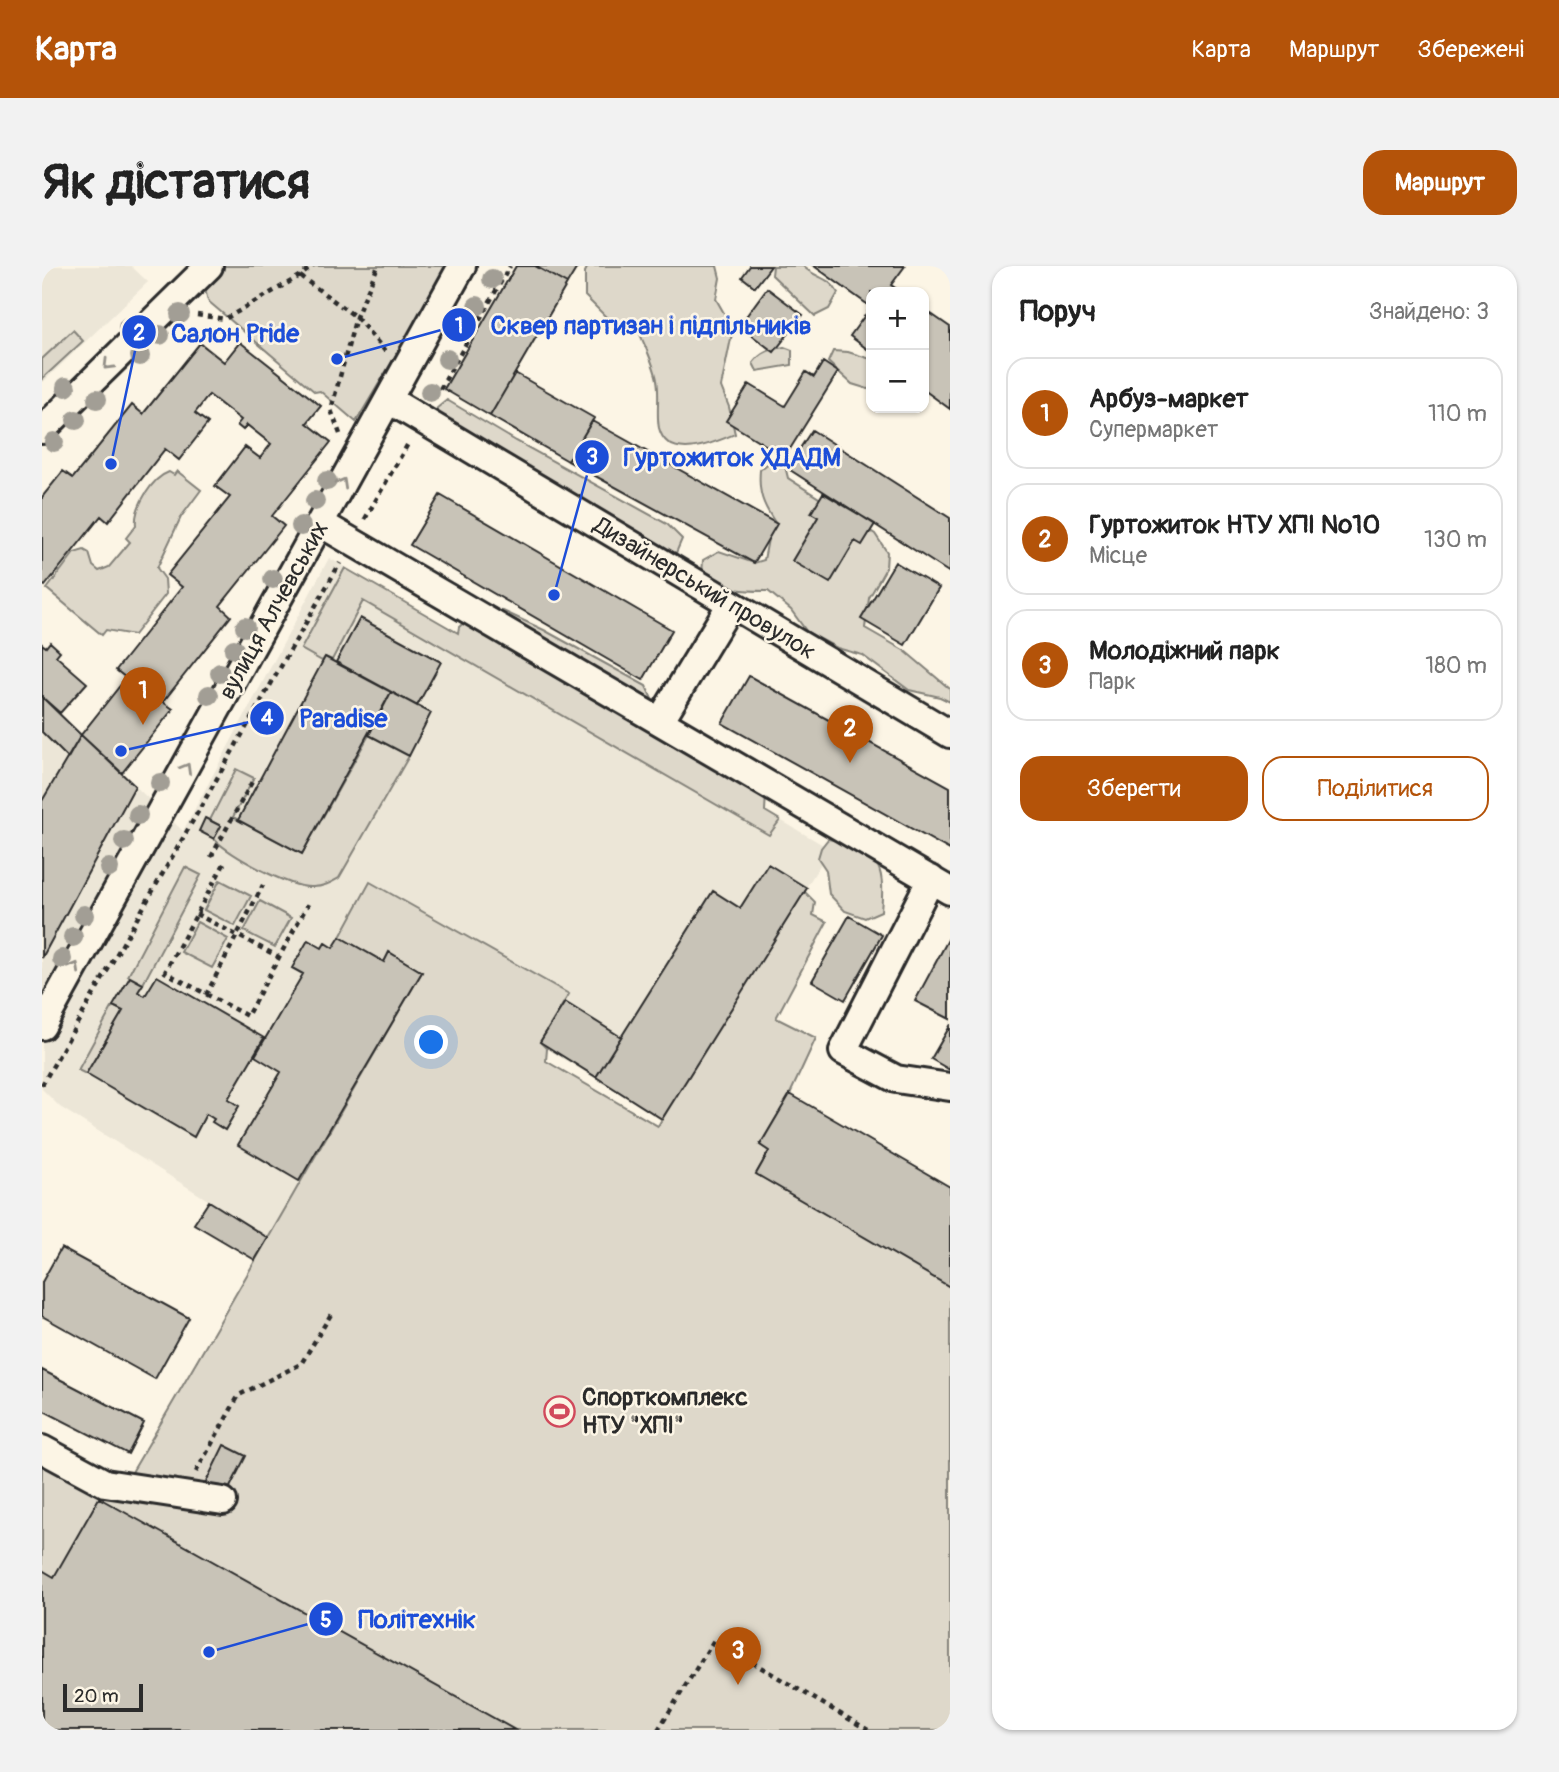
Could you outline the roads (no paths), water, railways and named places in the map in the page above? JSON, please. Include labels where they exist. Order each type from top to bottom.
[{"type":"street","points":[[42,430],[209,266]]},
{"type":"street","name":"вулиця Алчевських","points":[[42,1027],[462,266]]},
{"type":"street","name":"Дизайнерський провулок","points":[[388,400],[950,734]]},
{"type":"street","points":[[320,523],[940,885],[843,1051],[896,1079],[950,1087]]},
{"type":"street","points":[[660,721],[731,604]]},
{"type":"street","points":[[42,1449],[105,1483],[223,1501]]},
{"type":"place","name":"Сквер партизан і підпільників","points":[[337,359]]},
{"type":"place","name":"Салон Pride","points":[[111,464]]},
{"type":"place","name":"Гуртожиток ХДАДМ","points":[[554,595]]},
{"type":"place","name":"Арбуз-маркет","points":[[143,725]]},
{"type":"place","name":"Paradise","points":[[121,751]]},
{"type":"place","name":"Гуртожиток НТУ ХПІ №10","points":[[850,763]]},
{"type":"place","name":"Спорткомплекс НТУ \"ХПІ\"","points":[[559,1411]]},
{"type":"place","name":"Політехнік","points":[[209,1652]]},
{"type":"place","name":"Молодіжний парк","points":[[738,1685]]}]
